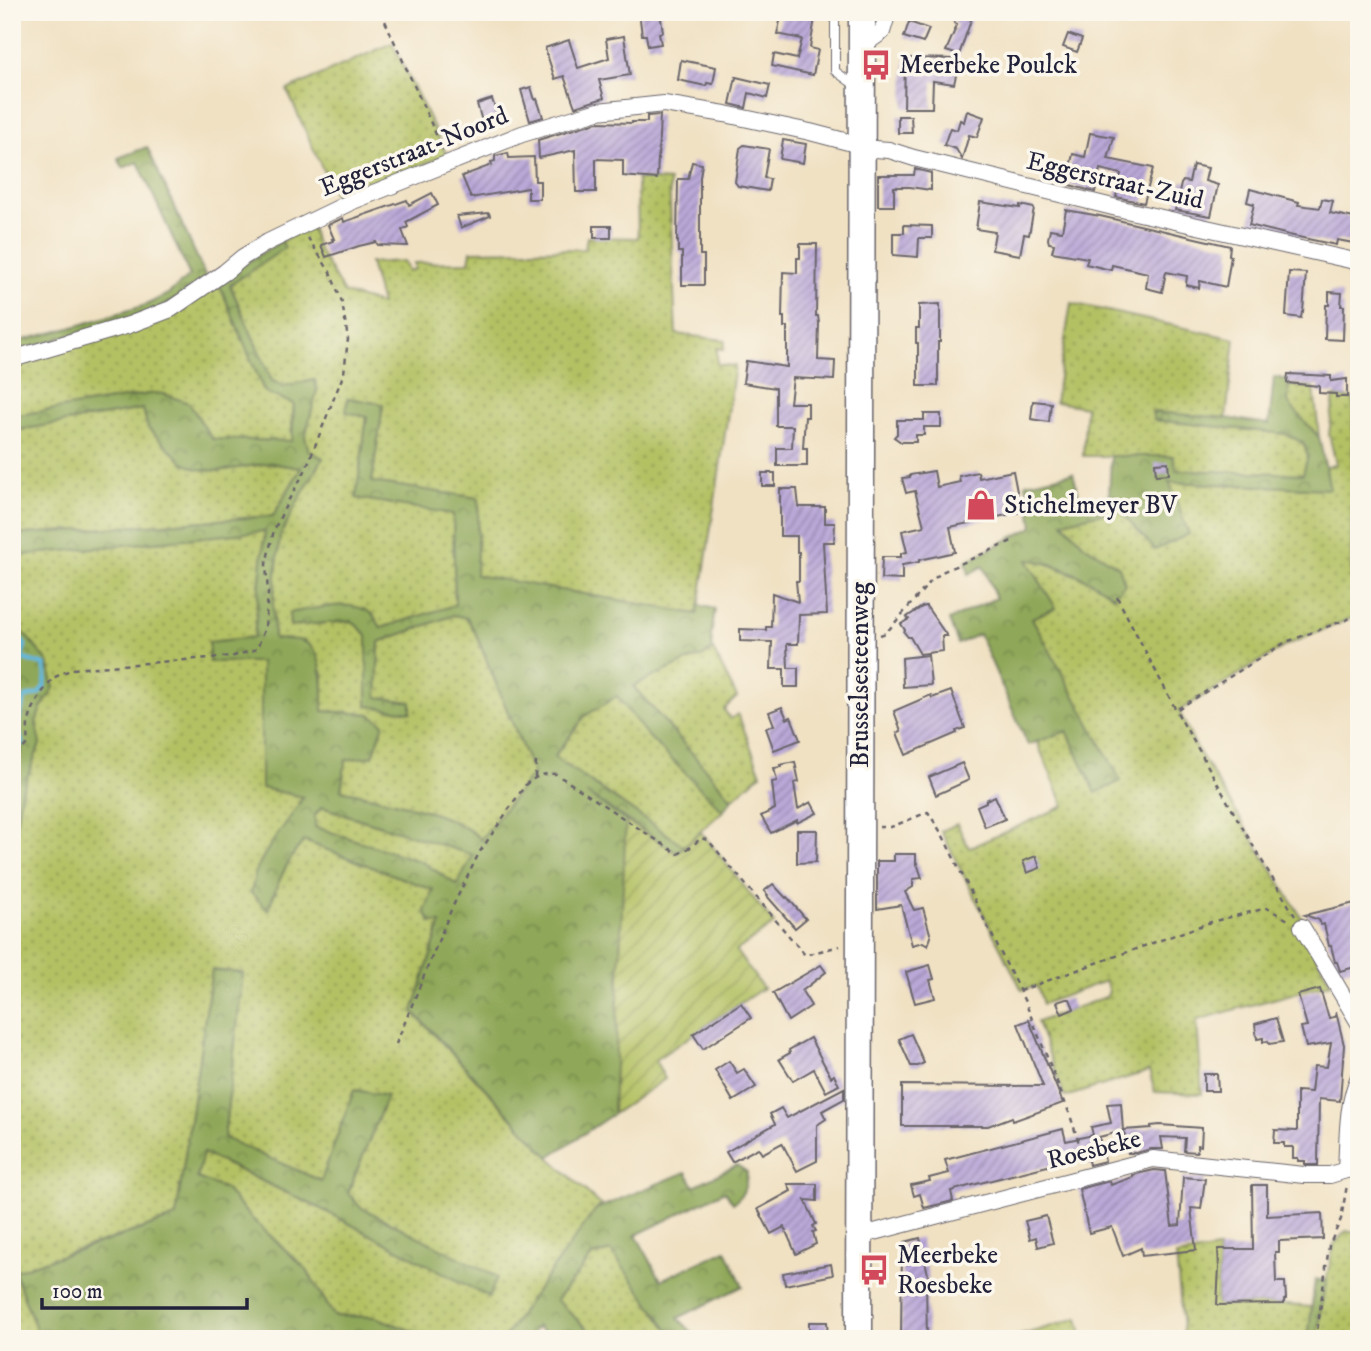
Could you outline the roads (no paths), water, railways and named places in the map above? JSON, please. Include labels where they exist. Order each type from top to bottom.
[{"type":"main road","name":"Brusselsesteenweg","points":[[859,1339],[862,12]]},
{"type":"street","points":[[862,46],[882,32],[888,12]]},
{"type":"street","name":"Eggerstraat-Noord","points":[[12,359],[129,325],[171,309],[243,257],[353,201],[522,134],[597,111],[664,104],[725,114],[861,144]]},
{"type":"street","name":"Eggerstraat-Zuid","points":[[861,144],[1117,208],[1359,262]]},
{"type":"street","points":[[1302,928],[1359,1023]]},
{"type":"street","points":[[1352,1168],[1350,1104],[1359,1077]]},
{"type":"street","name":"Roesbeke","points":[[859,1237],[1153,1159],[1304,1175],[1330,1175],[1352,1168]]},
{"type":"lane","points":[[835,12],[835,71],[862,90]]},
{"type":"waterway","points":[[12,534],[12,545]]},
{"type":"waterway","points":[[12,558],[12,573]]},
{"type":"waterway","points":[[12,628],[25,645],[23,659],[44,665],[46,676],[41,691],[25,699],[18,725],[22,743],[12,753]]},
{"type":"place","name":"Meerbeke Poulck","points":[[876,65]]},
{"type":"place","name":"Stichelmeyer BV","points":[[981,505]]},
{"type":"place","name":"Meerbeke Roesbeke","points":[[874,1270]]}]
